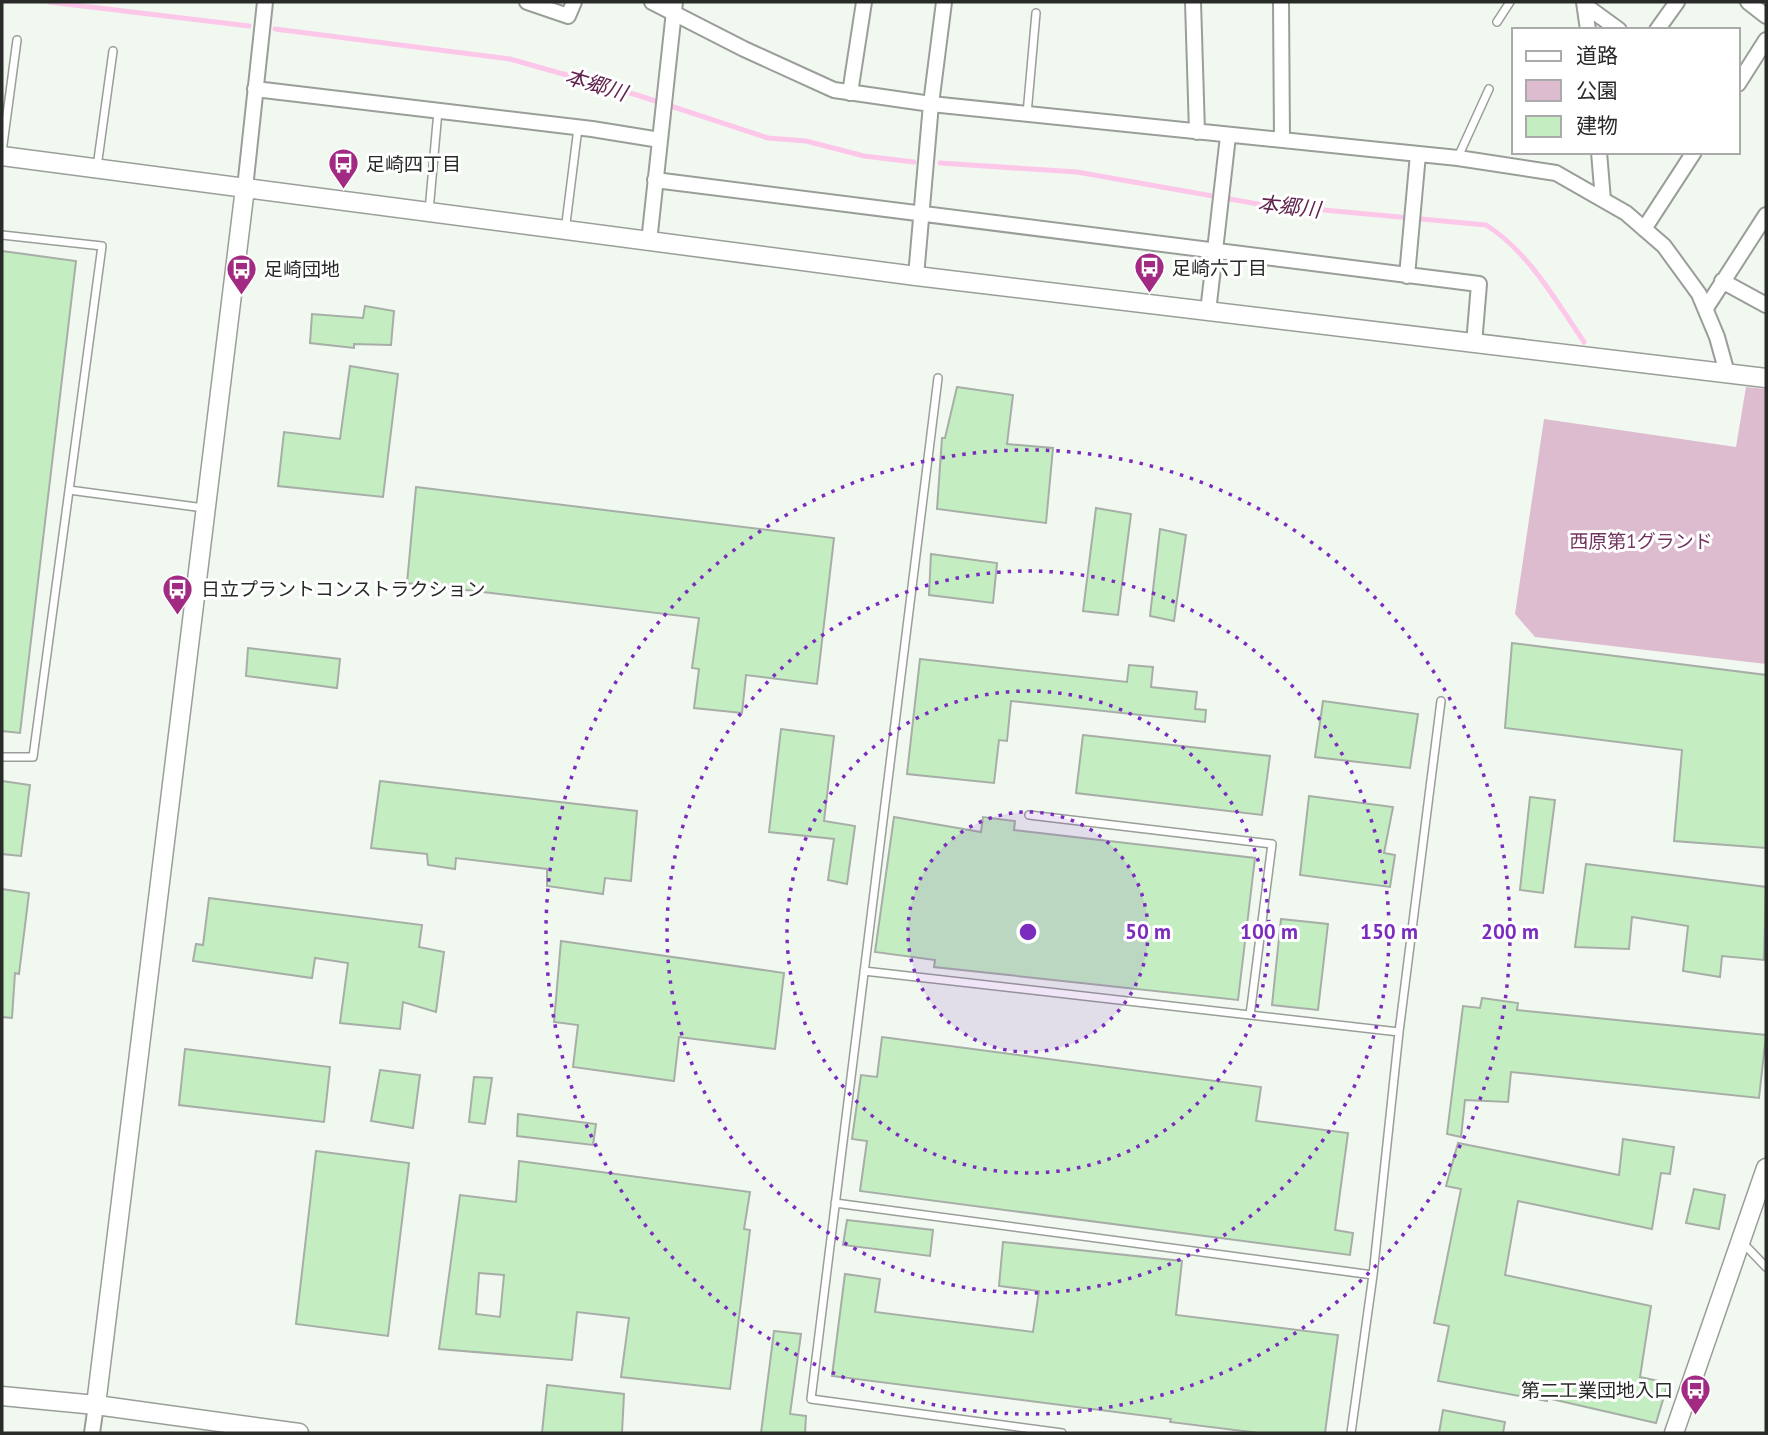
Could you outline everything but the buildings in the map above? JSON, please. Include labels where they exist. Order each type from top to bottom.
[{"type":"street","points":[[92,1433],[265,2]]},
{"type":"street","points":[[527,2],[568,16],[574,2]]},
{"type":"street","points":[[652,2],[675,7],[798,75],[834,90],[931,104],[1458,158],[1556,173],[1603,200],[1664,246],[1706,308],[1727,373]]},
{"type":"street","points":[[850,93],[864,2]]},
{"type":"street","points":[[916,276],[931,104],[944,2]]},
{"type":"street","points":[[1194,2],[1197,132]]},
{"type":"street","points":[[1281,2],[1282,139]]},
{"type":"street","points":[[1658,28],[1677,2]]},
{"type":"street","points":[[1748,2],[1766,16]]},
{"type":"street","points":[[1585,4],[1588,28]]},
{"type":"street","points":[[1585,4],[1616,28]]},
{"type":"street","points":[[649,242],[675,7]]},
{"type":"street","points":[[1740,81],[1766,40]]},
{"type":"street","points":[[255,89],[578,127],[660,140]]},
{"type":"street","points":[[1208,312],[1228,136]]},
{"type":"street","points":[[2,154],[916,276],[1766,378]]},
{"type":"street","points":[[1407,276],[1418,154]]},
{"type":"street","points":[[1599,154],[1603,200]]},
{"type":"street","points":[[1644,229],[1693,154]]},
{"type":"street","points":[[655,180],[921,216],[1479,284],[1474,344]]},
{"type":"street","points":[[1706,308],[1766,215]]},
{"type":"street","points":[[1722,281],[1766,305]]},
{"type":"street","points":[[1674,1433],[1766,1168]]},
{"type":"street","points":[[2,1396],[96,1405],[276,1432],[299,1433]]},
{"type":"lane","points":[[1497,22],[1510,2]]},
{"type":"lane","points":[[1027,114],[1036,13]]},
{"type":"lane","points":[[2,154],[16,40]]},
{"type":"lane","points":[[97,168],[113,51]]},
{"type":"lane","points":[[1458,158],[1489,89]]},
{"type":"lane","points":[[429,212],[438,111]]},
{"type":"lane","points":[[565,231],[578,127]]},
{"type":"lane","points":[[2,235],[102,247],[33,757],[2,757]]},
{"type":"lane","points":[[938,378],[811,1399],[1062,1433]]},
{"type":"lane","points":[[69,490],[205,508]]},
{"type":"lane","points":[[1351,1433],[1373,1275],[1399,1032],[1441,701]]},
{"type":"lane","points":[[1029,815],[1272,844],[1250,1015]]},
{"type":"lane","points":[[864,971],[1399,1032]]},
{"type":"lane","points":[[835,1203],[1373,1275]]},
{"type":"lane","points":[[1740,1240],[1766,1267]]},
{"type":"green space","name":"西原第1グランド","points":[[1746,387],[1766,389],[1766,664],[1535,637],[1515,614],[1544,419],[1736,447]]},
{"type":"waterway","name":"本郷川","points":[[49,2],[249,26]]},
{"type":"waterway","name":"本郷川","points":[[275,29],[510,59],[637,95],[768,138],[806,141],[864,156],[914,162]]},
{"type":"waterway","name":"本郷川","points":[[940,163],[1077,172],[1258,204],[1486,225],[1529,263],[1584,342]]},
{"type":"place","name":"足崎四丁目","points":[[343,191]]},
{"type":"place","name":"足崎六丁目","points":[[1149,295]]},
{"type":"place","name":"足崎団地","points":[[241,296]]},
{"type":"place","name":"日立プラントコンストラクション","points":[[178,616]]},
{"type":"place","name":"第二工業団地入口","points":[[1696,1417]]}]
